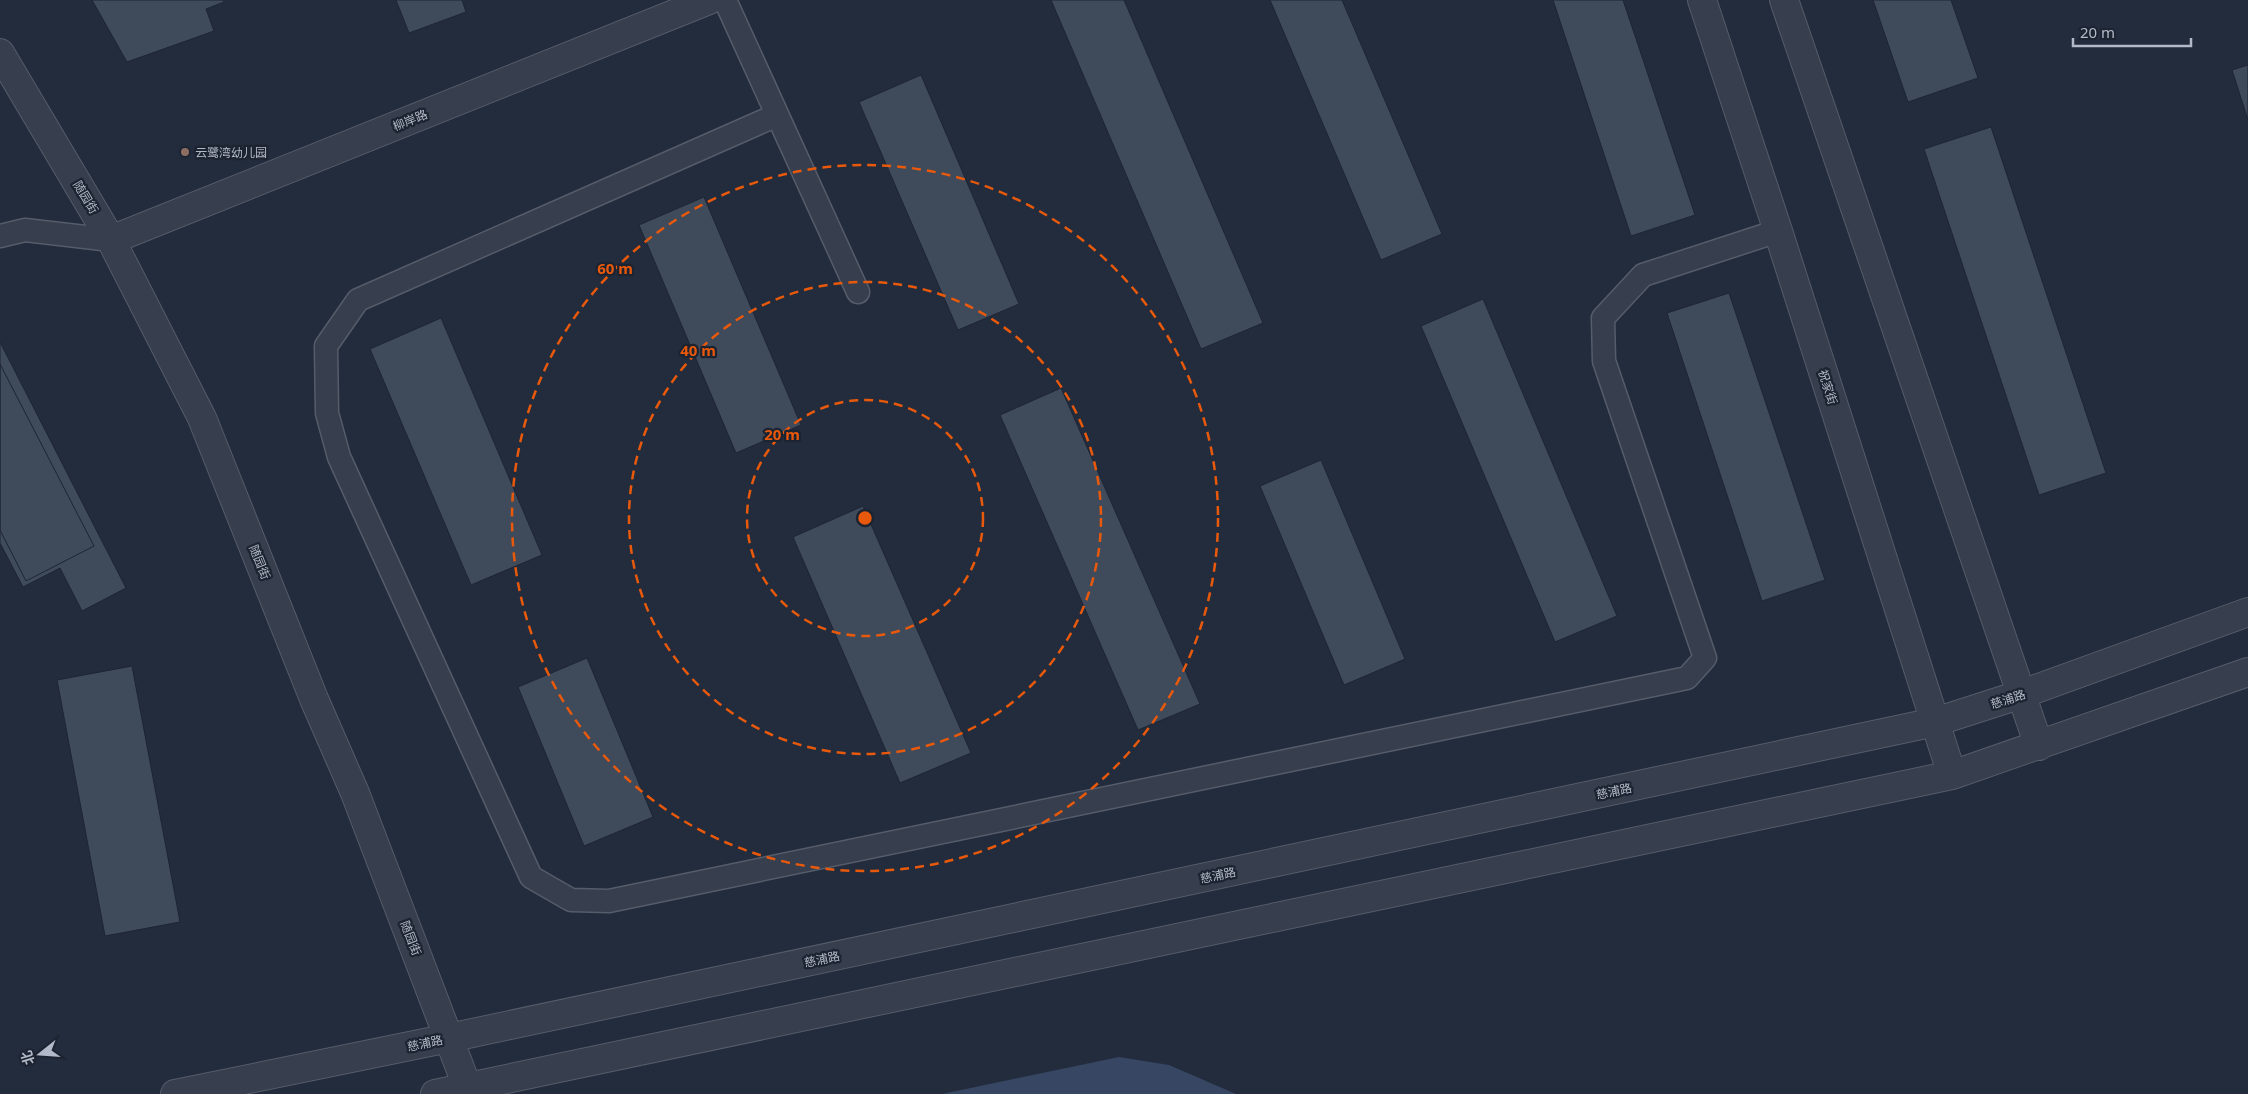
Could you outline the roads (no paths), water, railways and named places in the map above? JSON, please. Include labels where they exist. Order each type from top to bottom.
[{"type":"street","name":"柳岸路","points":[[112,240],[709,0]]},
{"type":"street","name":"祝家街","points":[[1702,0],[1952,775]]},
{"type":"street","points":[[1784,0],[2039,746]]},
{"type":"street","name":"随园街","points":[[0,53],[112,240],[202,418],[314,699],[355,793],[469,1091]]},
{"type":"street","name":"慈浦路","points":[[175,1094],[449,1038],[1935,722],[2022,694],[2248,612]]},
{"type":"street","points":[[435,1094],[469,1091],[1952,775],[2248,672]]},
{"type":"lane","points":[[725,0],[858,292]]},
{"type":"lane","points":[[777,114],[358,300],[326,346],[327,413],[339,457],[531,877],[571,900],[609,901],[1687,678],[1705,658],[1604,361],[1603,318],[1643,276],[1778,231]]},
{"type":"lane","points":[[0,236],[25,230],[112,240]]},
{"type":"water","points":[[1119,1057],[1169,1065],[1236,1094],[942,1094]]},
{"type":"place","name":"云鹭湾幼儿园","points":[[185,152]]}]
